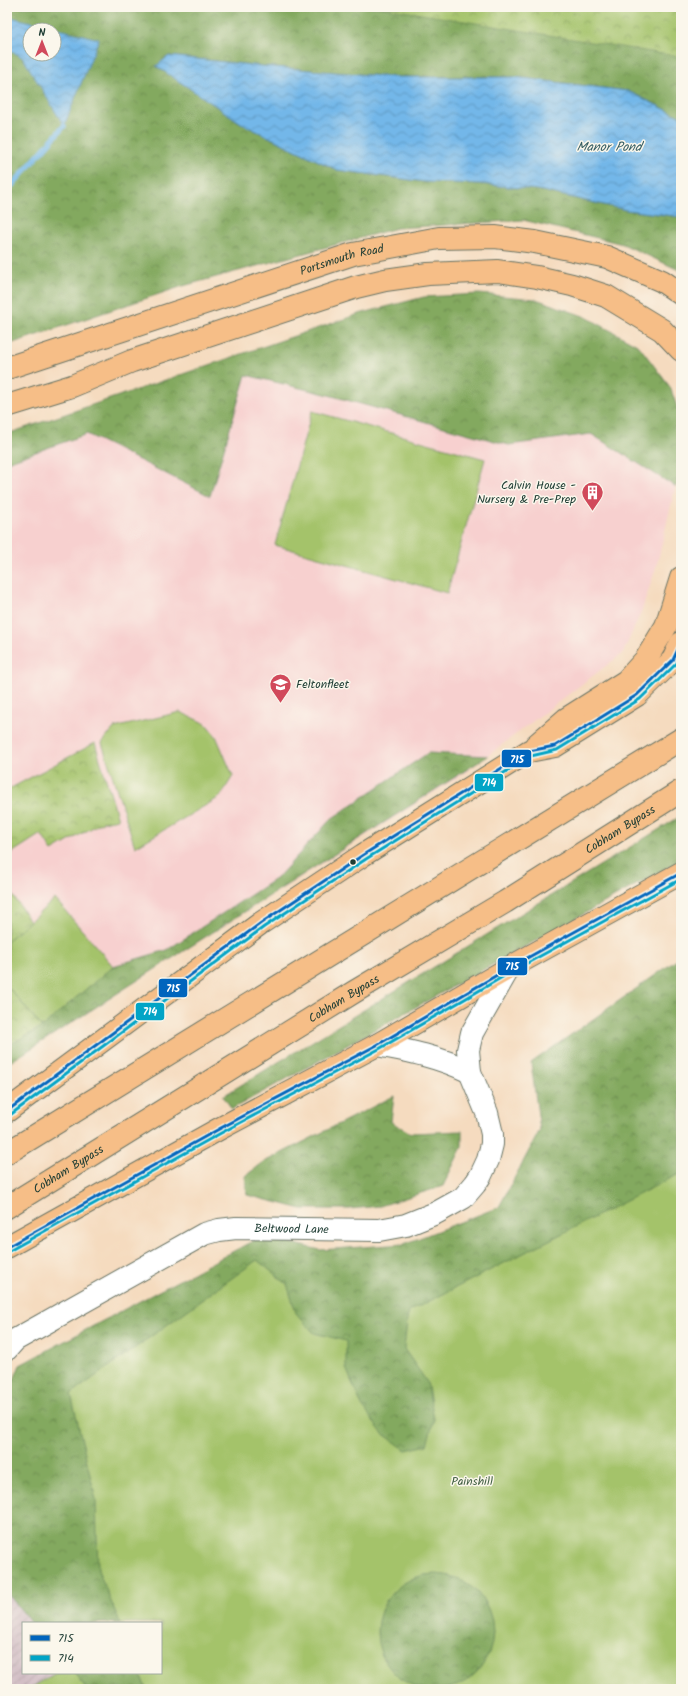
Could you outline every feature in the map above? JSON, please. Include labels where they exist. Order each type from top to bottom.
[{"type":"main road","name":"Portsmouth Road","points":[[7,368],[353,254],[439,238],[495,237],[535,242],[607,257],[662,281],[681,294]]},
{"type":"main road","points":[[7,406],[72,386],[132,361],[356,287],[385,280],[428,274],[498,271],[537,277],[572,285],[606,296],[662,330],[681,350]]},
{"type":"main road","points":[[7,1111],[261,923],[362,855],[529,751],[566,719],[626,681],[646,659],[666,626],[681,578]]},
{"type":"main road","points":[[529,751],[555,746],[637,695],[673,660],[681,643]]},
{"type":"main road","points":[[7,1153],[681,739]]},
{"type":"main road","name":"Cobham Bypass","points":[[7,1207],[354,992],[505,902],[681,791]]},
{"type":"main road","points":[[7,1247],[219,1129],[377,1045],[509,968],[554,945],[681,873]]},
{"type":"street","name":"Beltwood Lane","points":[[7,1349],[15,1340],[204,1234],[236,1228],[379,1230],[406,1225],[436,1213],[462,1198],[481,1175],[488,1160],[492,1144],[492,1134],[487,1113],[470,1072],[468,1050],[472,1033],[509,968]]},
{"type":"street","points":[[377,1045],[416,1052],[439,1059],[470,1072]]},
{"type":"shaded area","name":"Feltonfleet","points":[[479,294],[536,299],[586,317],[639,346],[670,387],[681,418],[681,463],[657,564],[642,610],[623,653],[466,772],[7,1064],[7,434],[359,314],[424,297]]},
{"type":"shaded area","points":[[7,1593],[31,1622],[22,1622],[22,1674],[54,1674],[29,1689],[7,1689]]},
{"type":"green space","points":[[7,7],[681,7],[681,117],[628,91],[514,77],[394,77],[262,66],[169,56],[157,66],[244,125],[337,170],[425,182],[480,184],[538,190],[626,210],[681,217],[681,271],[623,244],[523,220],[397,228],[183,286],[7,345]]},
{"type":"green space","points":[[379,7],[681,7],[681,57]]},
{"type":"green space","points":[[479,294],[536,299],[586,317],[639,346],[670,387],[681,418],[681,463],[676,487],[591,434],[509,445],[325,394],[246,375],[210,496],[87,434],[7,462],[7,434],[359,314],[424,297]]},
{"type":"green space","points":[[312,411],[485,459],[447,593],[275,545]]},
{"type":"green space","points":[[180,712],[206,724],[216,736],[233,776],[220,797],[135,847],[102,743],[114,728]]},
{"type":"green space","points":[[95,743],[118,819],[102,822],[52,851],[41,834],[7,856],[7,785],[11,788]]},
{"type":"green space","points":[[428,753],[488,756],[7,1064],[7,1046],[42,1027],[113,966],[167,950],[278,877],[331,819]]},
{"type":"green space","points":[[681,816],[681,860],[232,1109],[223,1096]]},
{"type":"green space","points":[[7,887],[30,921],[7,941]]},
{"type":"green space","points":[[55,899],[113,966],[42,1027],[7,986],[7,941]]},
{"type":"green space","points":[[681,957],[681,1173],[408,1312],[404,1349],[427,1382],[434,1419],[427,1445],[406,1450],[382,1433],[362,1406],[346,1368],[346,1341],[314,1333],[296,1313],[287,1284],[257,1260],[71,1394],[96,1500],[98,1570],[120,1622],[31,1622],[7,1593],[7,1396],[20,1365],[262,1236],[320,1250],[404,1244],[499,1207],[540,1130],[531,1063]]},
{"type":"green space","points":[[7,986],[42,1027],[7,1046]]},
{"type":"green space","points":[[394,1096],[391,1122],[411,1133],[462,1131],[462,1147],[443,1186],[380,1206],[350,1209],[302,1209],[247,1195],[245,1176],[264,1162]]},
{"type":"green space","name":"Painshill","points":[[681,1154],[681,1689],[131,1689],[123,1674],[162,1674],[162,1622],[93,1622],[7,1436],[277,1244],[352,1307]]},
{"type":"green space","points":[[435,1574],[446,1575],[457,1579],[476,1591],[488,1610],[492,1621],[492,1643],[488,1654],[476,1673],[457,1685],[446,1689],[435,1690],[424,1689],[413,1685],[394,1673],[382,1654],[378,1643],[377,1632],[378,1621],[382,1610],[394,1591],[413,1579],[424,1575]]},
{"type":"green space","points":[[54,1674],[75,1674],[87,1689],[29,1689]]},
{"type":"green space","points":[[75,1674],[140,1674],[146,1689],[87,1689]]},
{"type":"water","points":[[7,16],[31,22],[22,22],[22,57],[7,48]]},
{"type":"water","points":[[62,30],[99,39],[64,126],[25,62],[62,62]]},
{"type":"water","name":"Manor Pond","points":[[169,56],[262,66],[394,77],[514,77],[628,91],[681,117],[681,217],[626,210],[538,190],[480,184],[425,182],[337,170],[244,125],[156,66]]},
{"type":"waterway","points":[[7,191],[64,126]]},
{"type":"transit line","name":"715","points":[[7,1111],[261,923],[363,855],[529,751],[555,746],[637,695],[673,660],[681,643]]},
{"type":"transit line","name":"714","points":[[10,1115],[264,927],[366,859],[531,756],[557,750],[640,699],[677,663],[681,655]]},
{"type":"transit line","name":"715","points":[[7,1247],[219,1129],[377,1045],[509,968],[681,873]]},
{"type":"transit line","name":"714","points":[[9,1251],[221,1133],[379,1049],[511,972],[681,879]]},
{"type":"place","name":"Calvin House - Nursery & Pre-Prep","points":[[592,512]]},
{"type":"place","name":"Feltonfleet","points":[[281,704]]}]
